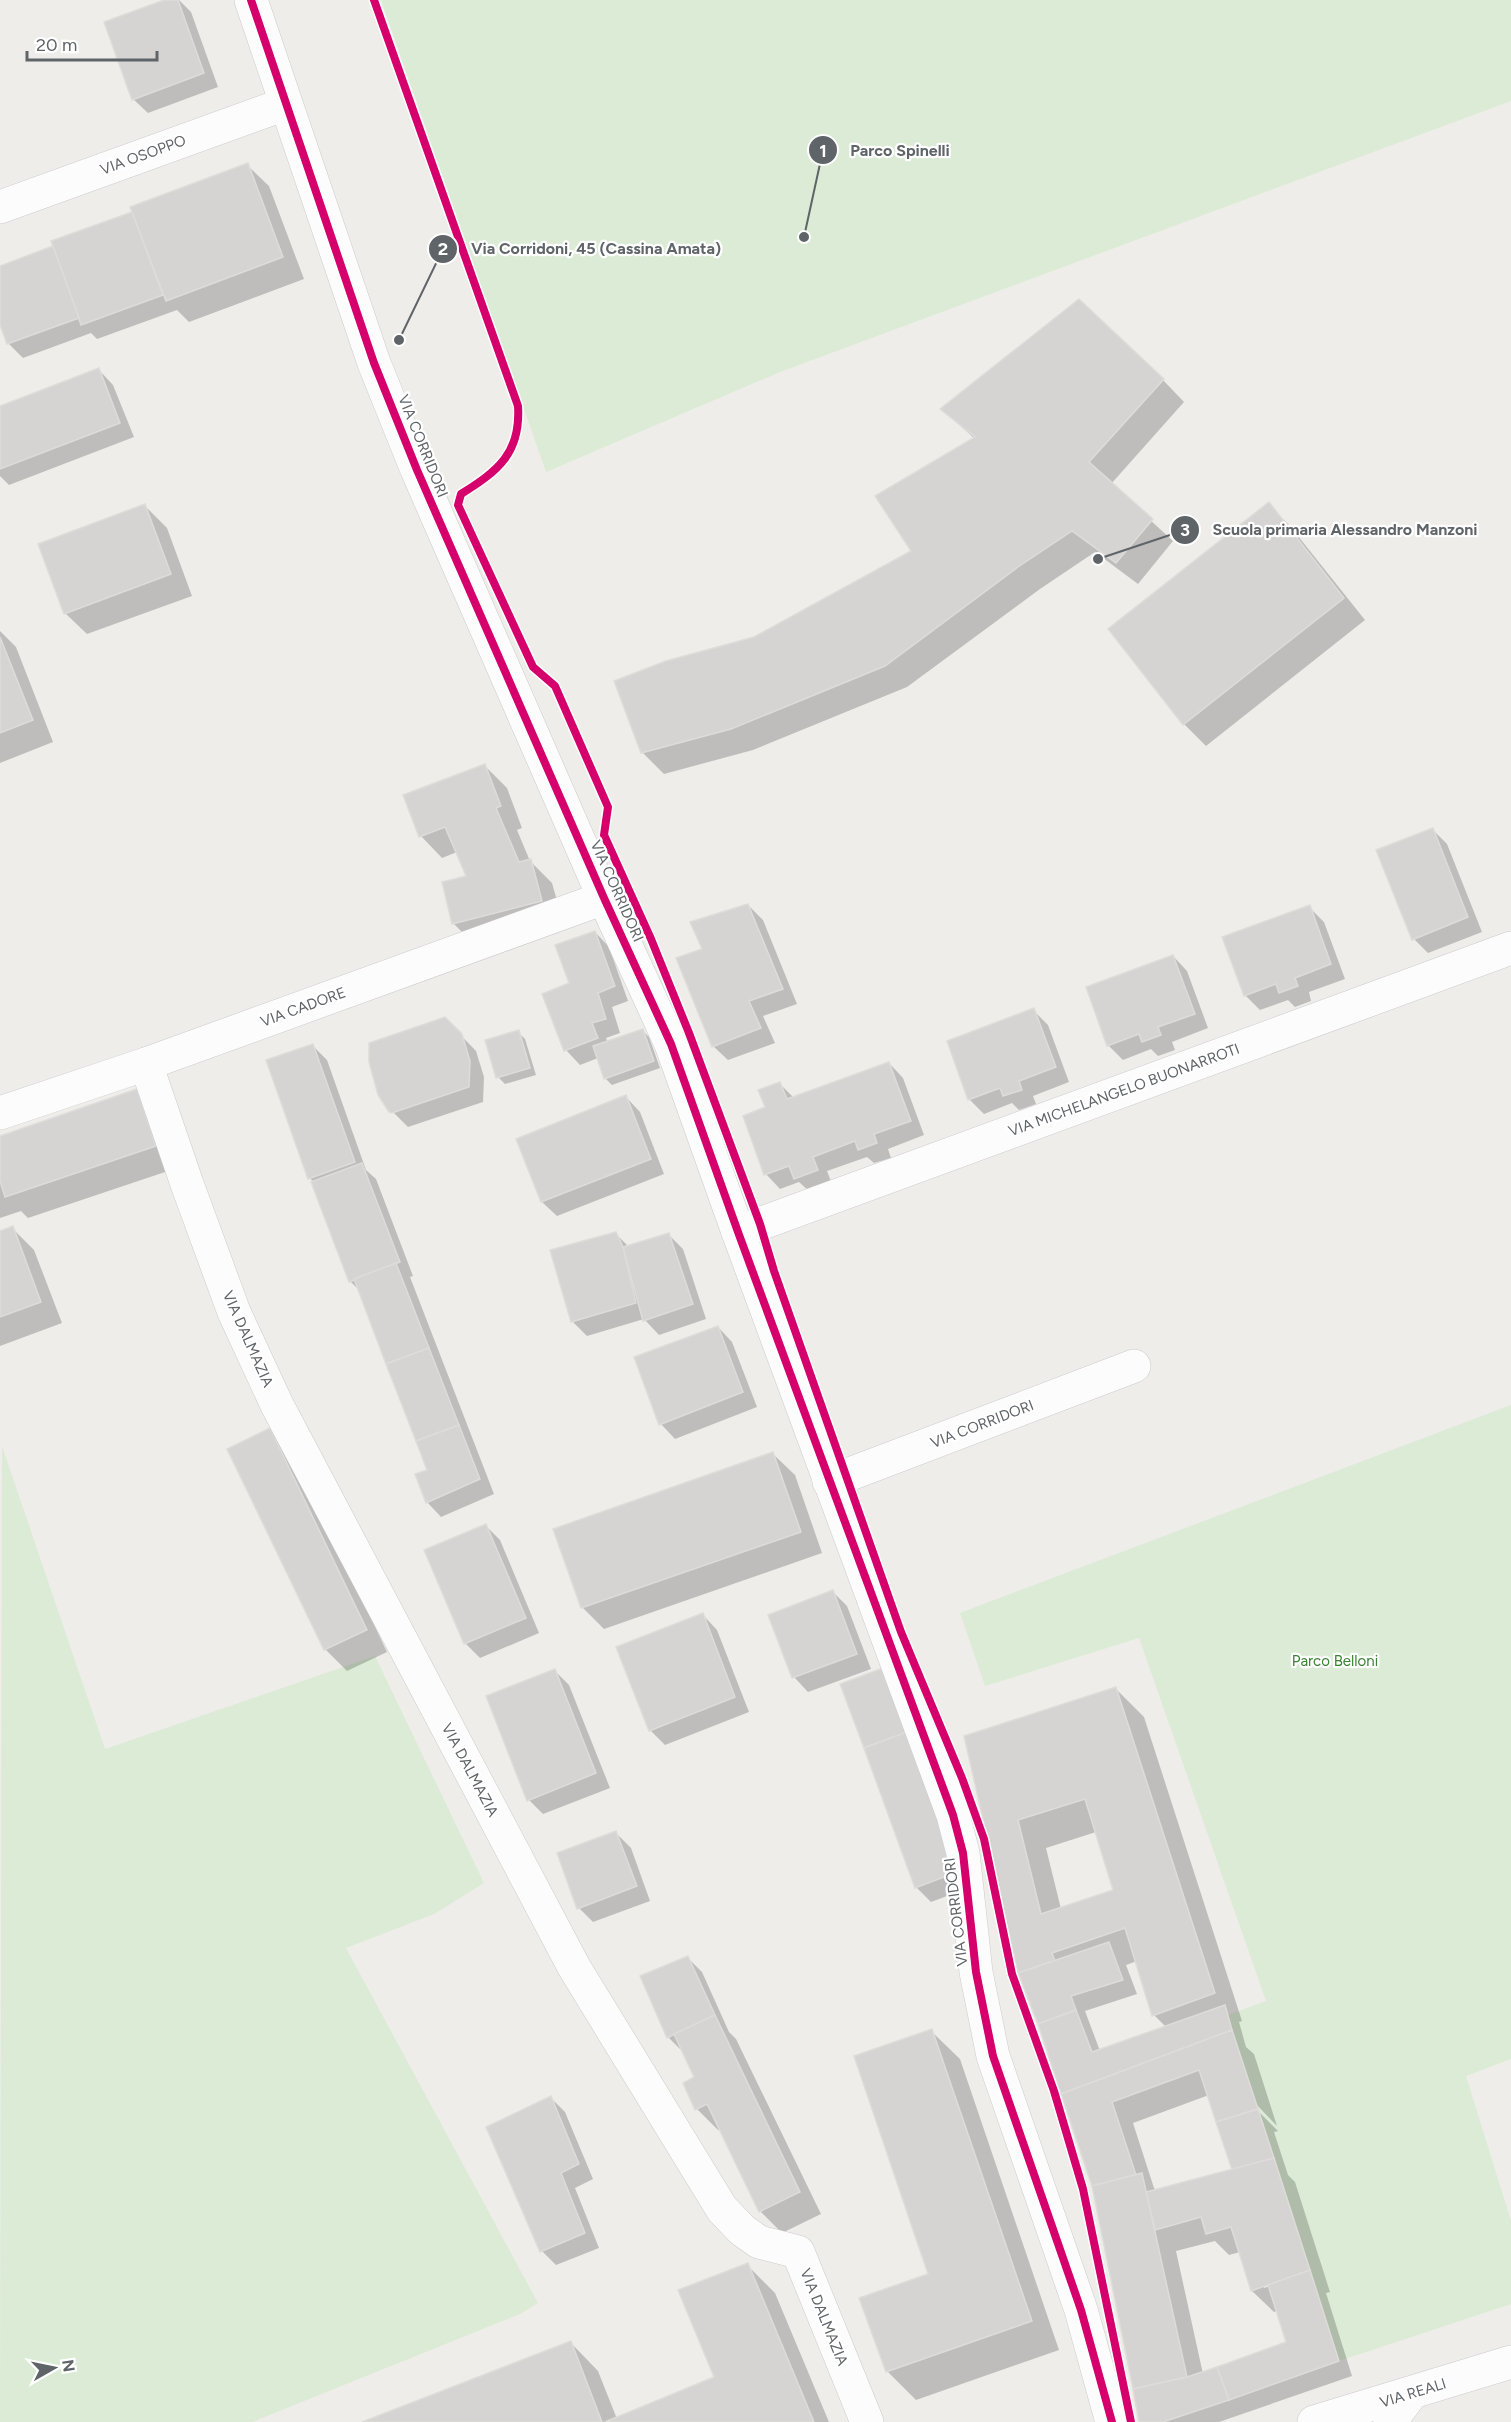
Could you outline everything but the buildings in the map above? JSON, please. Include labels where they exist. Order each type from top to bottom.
[{"type":"street","name":"VIA CORRIDORI","points":[[251,0],[374,363],[417,470],[604,898],[671,1044],[829,1482],[953,1815],[963,1853],[976,1972],[993,2056],[1081,2310],[1112,2422]]},
{"type":"street","name":"VIA OSOPPO","points":[[0,207],[285,104]]},
{"type":"street","name":"VIA CADORE","points":[[0,1113],[146,1064],[604,898]]},
{"type":"street","name":"VIA MICHELANGELO BUONARROTI","points":[[738,1232],[1511,948]]},
{"type":"street","name":"VIA DALMAZIA","points":[[146,1064],[186,1184],[234,1312],[277,1405],[574,1967],[722,2209],[742,2230],[759,2242],[798,2252],[867,2422]]},
{"type":"street","name":"VIA CORRIDORI","points":[[829,1482],[1134,1366]]},
{"type":"street","name":"VIA REALI","points":[[1314,2422],[1511,2362]]},
{"type":"street","points":[[1390,2422],[1411,2394]]},
{"type":"green space","points":[[381,0],[1511,0],[1511,101],[780,372],[546,472]]},
{"type":"green space","name":"Parco Belloni","points":[[1511,1405],[1511,2059],[1466,2076],[1511,2221],[1511,2304],[1339,2361],[1228,2015],[1266,2001],[1139,1638],[985,1686],[960,1613]]},
{"type":"green space","points":[[2,1446],[105,1749],[375,1656],[484,1883],[434,1914],[346,1948],[538,2303],[520,2314],[252,2422],[0,2422]]},
{"type":"cycle path","points":[[251,0],[374,363],[417,470],[604,898],[671,1044],[953,1815],[963,1853],[976,1972],[993,2056],[1081,2310],[1112,2422]]},
{"type":"cycle path","points":[[374,0],[518,406],[516,436],[511,448],[496,468],[461,494],[458,505],[533,667],[555,686],[608,807],[604,835],[651,939],[689,1033],[760,1224],[774,1271],[901,1632],[962,1778],[984,1839],[1012,1974],[1054,2091],[1083,2189],[1131,2422]]},
{"type":"place","name":"Parco Spinelli","points":[[804,237]]},
{"type":"place","name":"Via Corridoni, 45 (Cassina Amata)","points":[[399,340]]},
{"type":"place","name":"Scuola primaria Alessandro Manzoni","points":[[1098,559]]}]
